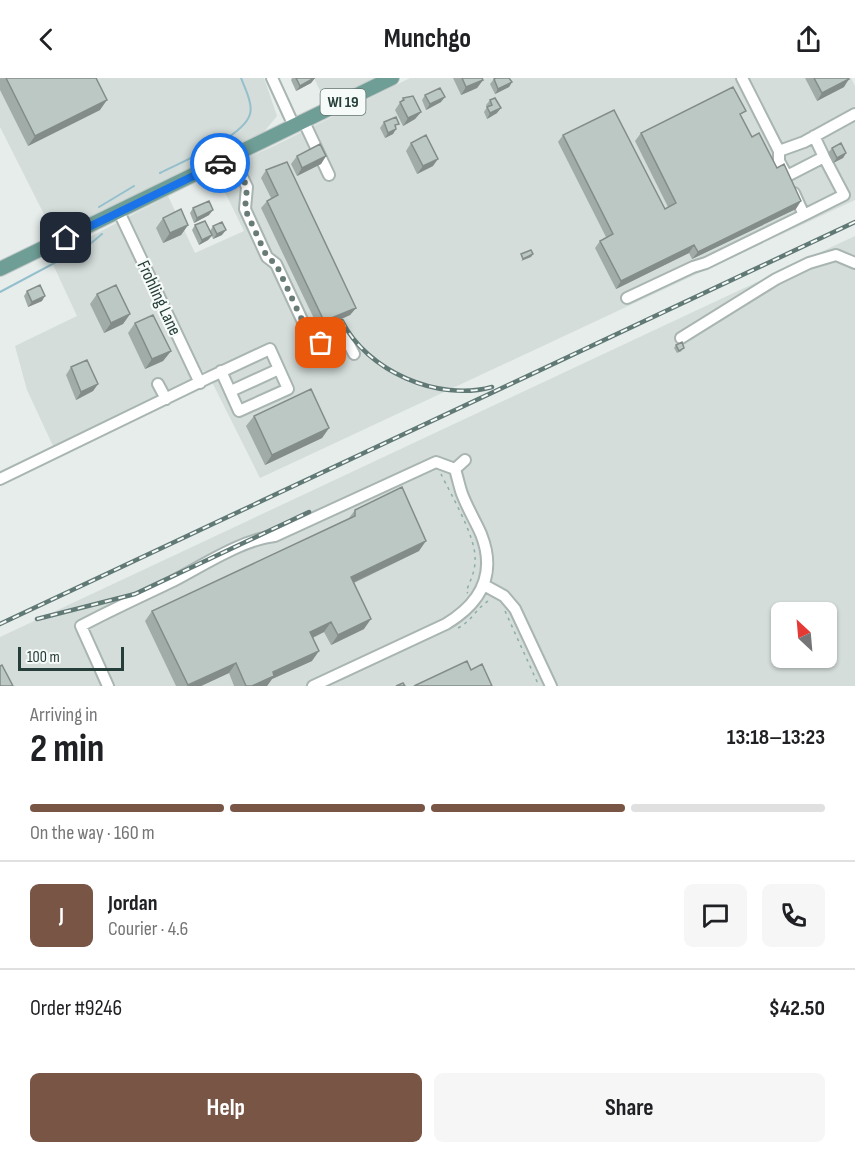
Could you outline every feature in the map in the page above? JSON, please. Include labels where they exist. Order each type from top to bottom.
[{"type":"main road","name":"WI 19","points":[[0,269],[392,78]]},
{"type":"main road","name":"WI 19","points":[[0,278],[49,246]]},
{"type":"street","points":[[272,78],[329,175]]},
{"type":"street","points":[[742,78],[779,151],[779,161],[804,215]]},
{"type":"street","points":[[779,151],[792,147],[855,114]]},
{"type":"street","points":[[627,298],[706,263],[844,195],[814,136]]},
{"type":"street","points":[[232,156],[247,187],[245,209],[267,257],[276,264],[309,335],[321,343],[344,335],[354,354]]},
{"type":"street","points":[[787,177],[824,157]]},
{"type":"street","name":"Frohling Lane","points":[[119,212],[163,314],[204,380]]},
{"type":"street","points":[[681,338],[776,279],[809,263],[836,255],[855,263]]},
{"type":"street","points":[[0,479],[221,371],[270,349],[288,389],[240,411],[221,371]]},
{"type":"street","points":[[231,391],[279,369]]},
{"type":"street","points":[[158,384],[166,399]]},
{"type":"street","points":[[455,469],[465,460]]},
{"type":"street","points":[[108,686],[81,626],[201,565],[263,537],[275,536],[436,462],[455,469]]},
{"type":"street","points":[[313,686],[446,624],[473,605],[484,585],[487,553],[482,536],[461,493],[455,469]]},
{"type":"street","points":[[484,585],[504,596],[515,609],[551,686]]},
{"type":"path","points":[[436,462],[474,545],[476,558],[474,573],[466,592],[477,598]]},
{"type":"path","points":[[457,628],[472,619],[484,603],[491,599],[497,601]]},
{"type":"path","points":[[503,608],[539,686]]},
{"type":"shaded area","points":[[0,78],[264,78],[277,116],[263,133],[56,238],[0,127]]},
{"type":"shaded area","points":[[314,78],[377,78],[325,101]]},
{"type":"shaded area","points":[[410,78],[851,78],[855,86],[855,200],[260,478],[207,372],[201,371],[191,376],[191,381],[54,448],[27,390],[15,346],[77,316],[50,258],[168,196],[195,253],[244,231],[215,172],[274,146]]},
{"type":"shaded area","points":[[855,236],[855,686],[0,686],[0,637]]},
{"type":"building","points":[[6,78],[96,78],[107,100],[35,136]]},
{"type":"building","points":[[296,78],[314,78],[300,86]]},
{"type":"building","points":[[462,78],[482,78],[483,80],[466,87]]},
{"type":"building","points":[[509,78],[512,82],[498,89],[494,79]]},
{"type":"building","points":[[814,78],[848,78],[849,79],[822,93]]},
{"type":"building","points":[[733,87],[746,111],[740,114],[752,137],[759,133],[777,168],[784,164],[801,201],[698,252],[694,245],[621,281],[600,241],[613,234],[563,135],[614,110],[665,209],[676,203],[641,133]]},
{"type":"building","points":[[440,88],[445,97],[430,104],[425,95]]},
{"type":"building","points":[[413,96],[421,112],[408,118],[400,102],[404,100],[403,98]]},
{"type":"building","points":[[495,98],[501,108],[490,113],[487,107],[492,105],[490,100]]},
{"type":"building","points":[[396,117],[399,124],[395,125],[396,129],[388,133],[384,122]]},
{"type":"building","points":[[426,135],[438,159],[423,166],[411,143]]},
{"type":"building","points":[[841,143],[846,153],[837,158],[832,148]]},
{"type":"building","points":[[320,144],[326,156],[302,168],[297,156]]},
{"type":"building","points":[[287,162],[356,308],[324,321],[267,201],[278,195],[266,170]]},
{"type":"building","points":[[209,201],[213,210],[197,218],[193,208]]},
{"type":"building","points":[[181,209],[188,225],[170,233],[163,218]]},
{"type":"building","points":[[205,221],[212,235],[202,240],[195,225]]},
{"type":"building","points":[[222,222],[226,230],[217,234],[213,226]]},
{"type":"building","points":[[531,250],[533,254],[523,259],[521,254]]},
{"type":"building","points":[[40,285],[45,296],[32,302],[27,291]]},
{"type":"building","points":[[116,285],[130,314],[111,323],[97,294]]},
{"type":"building","points":[[153,315],[171,351],[152,359],[135,323]]},
{"type":"building","points":[[682,342],[684,348],[679,351],[676,345]]},
{"type":"building","points":[[87,360],[98,384],[81,392],[71,367]]},
{"type":"building","points":[[311,389],[329,428],[272,455],[254,416]]},
{"type":"building","points":[[402,487],[426,541],[351,577],[371,619],[338,635],[331,622],[310,632],[319,651],[273,672],[274,676],[252,686],[246,686],[236,663],[188,685],[152,611],[355,516],[355,510]]},
{"type":"building","points":[[467,661],[471,670],[482,664],[492,686],[414,686]]},
{"type":"building","points":[[2,665],[13,686],[0,686],[0,666]]},
{"type":"waterway","points":[[160,173],[224,140],[245,123],[250,114],[250,106],[241,78]]},
{"type":"waterway","points":[[99,207],[134,186]]},
{"type":"waterway","points":[[0,292],[90,244],[102,234]]},
{"type":"railway","points":[[0,624],[855,222]]},
{"type":"railway","points":[[342,321],[353,339],[368,355],[386,368],[406,378],[427,386],[449,390],[471,391],[492,387]]},
{"type":"railway","points":[[37,619],[135,594],[309,512]]},
{"type":"way so far","points":[[220,163],[232,156],[247,187],[245,209],[267,257],[276,264],[309,335],[321,343]]},
{"type":"route","points":[[66,238],[220,163]]}]
